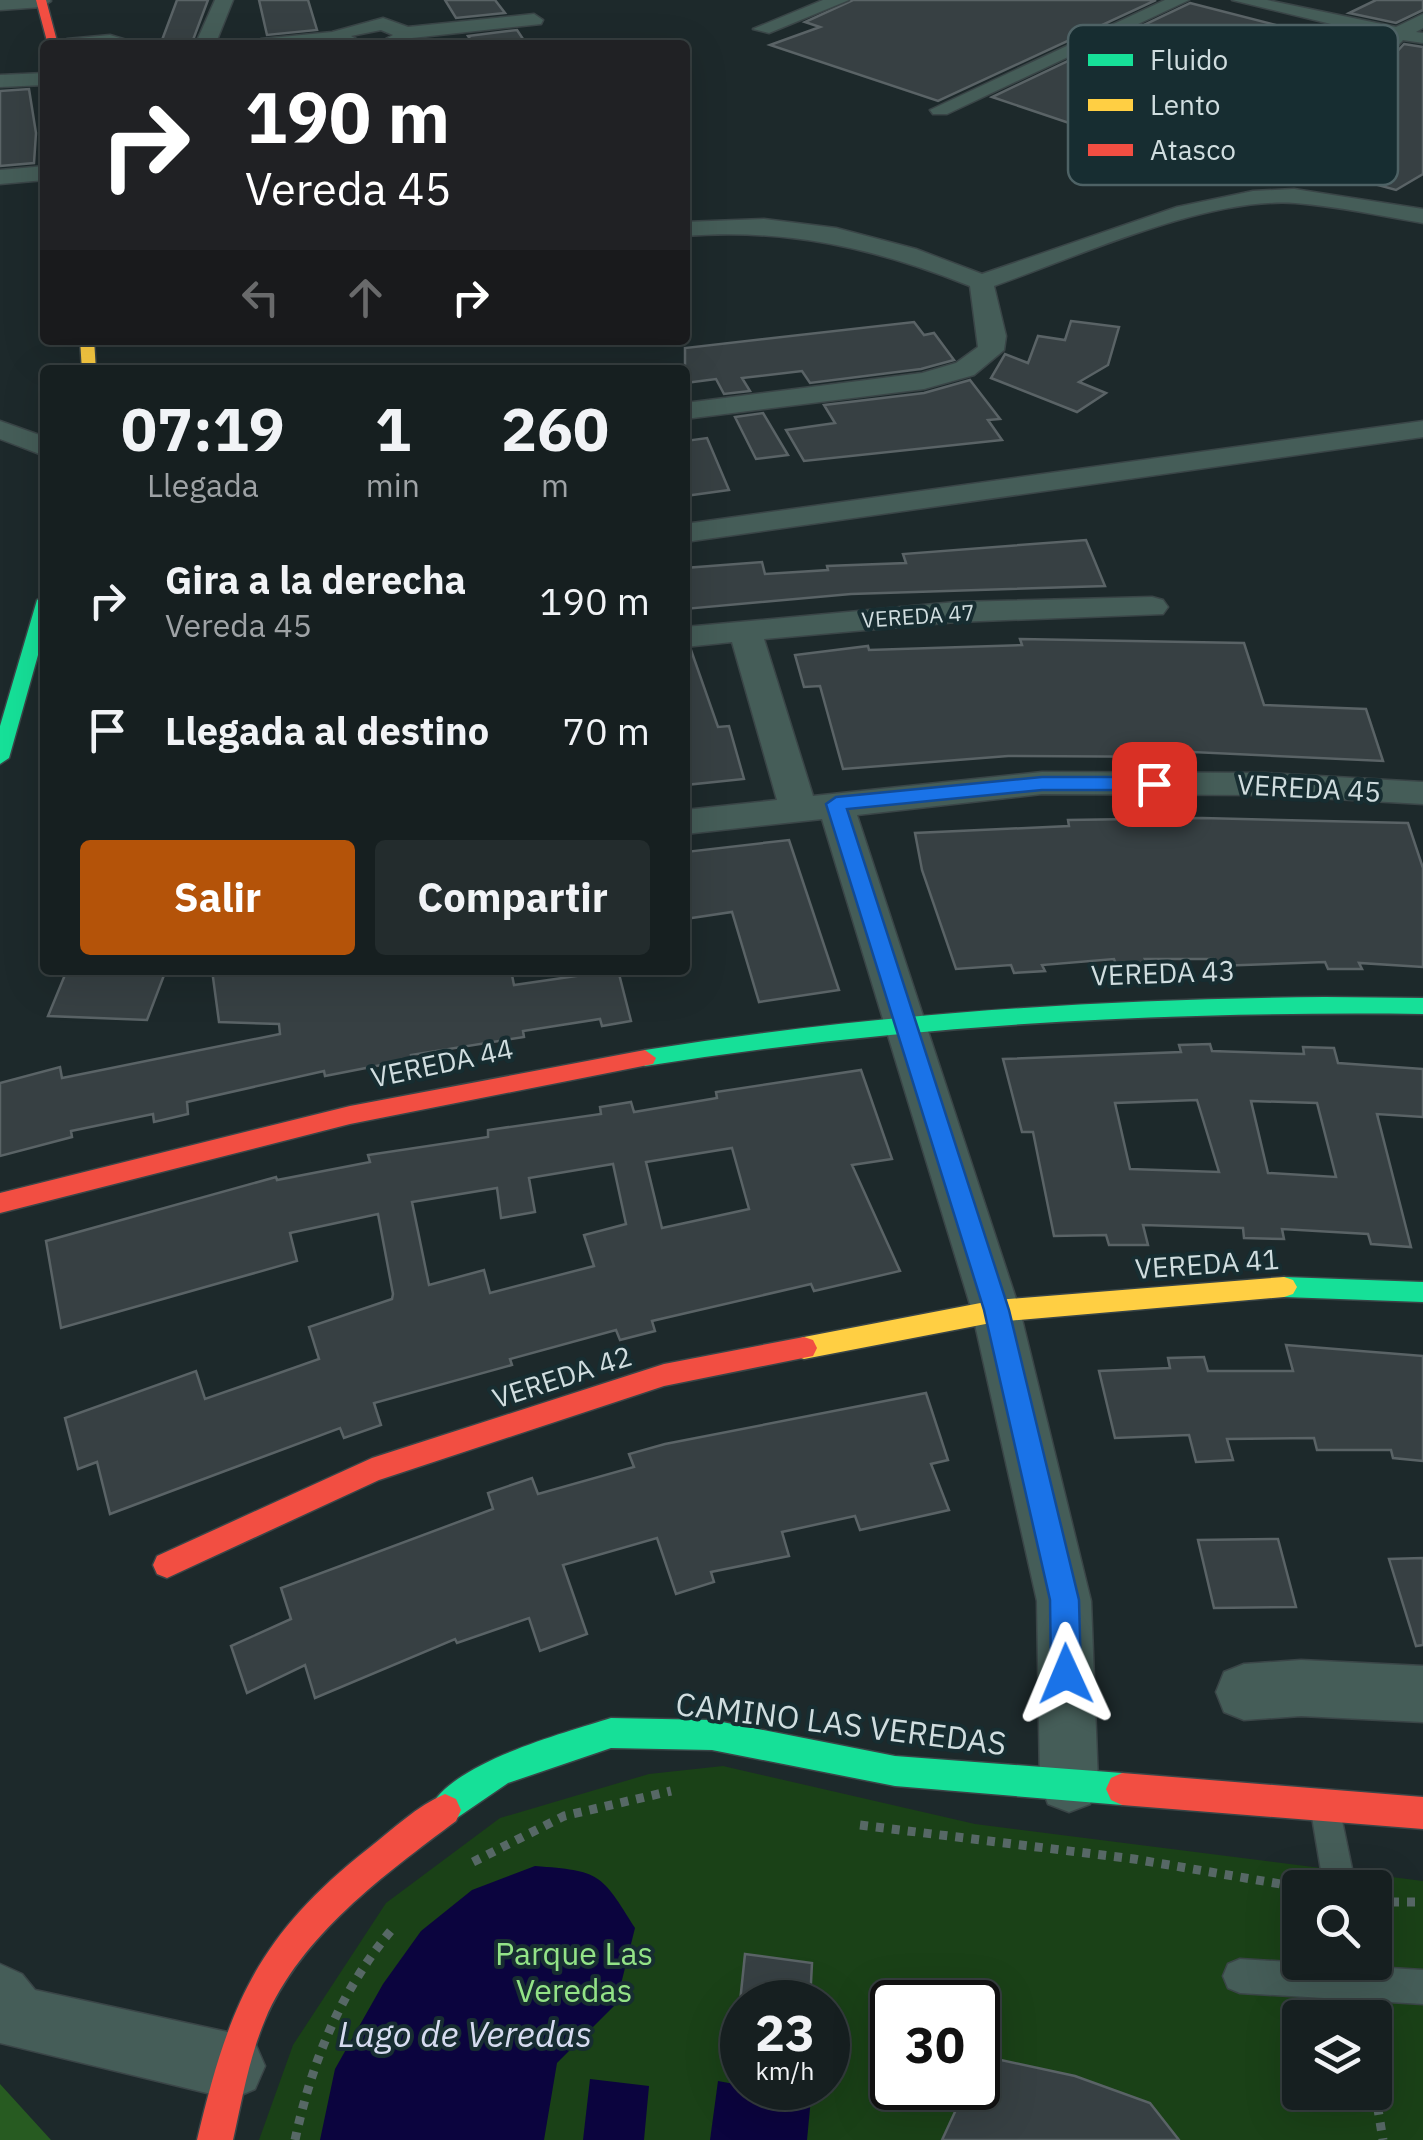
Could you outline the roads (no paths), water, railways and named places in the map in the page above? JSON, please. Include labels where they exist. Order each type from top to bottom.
[{"type":"street","points":[[0,4],[42,0],[51,40]]},
{"type":"street","points":[[207,40],[224,0]]},
{"type":"street","points":[[520,0],[544,40]]},
{"type":"street","points":[[762,29],[840,0]]},
{"type":"street","points":[[1125,25],[1180,0]]},
{"type":"street","points":[[1240,0],[1356,25]]},
{"type":"street","points":[[348,40],[348,29],[367,18],[406,32],[534,20]]},
{"type":"street","points":[[1398,34],[1423,20]]},
{"type":"street","points":[[399,40],[406,32]]},
{"type":"street","points":[[1398,34],[1423,40]]},
{"type":"street","points":[[940,110],[1068,51]]},
{"type":"street","points":[[0,81],[40,80]]},
{"type":"street","points":[[0,176],[40,173]]},
{"type":"street","points":[[690,229],[744,222],[805,227],[910,252],[981,282],[1185,212],[1253,198],[1294,196],[1423,216]]},
{"type":"street","points":[[690,411],[924,381],[964,369],[991,350],[992,336],[981,282]]},
{"type":"street","points":[[0,429],[40,446]]},
{"type":"street","points":[[690,531],[1423,430]]},
{"type":"street","name":"VEREDA 47","points":[[690,636],[956,612],[1152,608]]},
{"type":"street","points":[[0,758],[11,679],[40,613]]},
{"type":"street","points":[[745,630],[904,1020],[996,1310],[1064,1600],[1069,1783]]},
{"type":"street","name":"VEREDA 45","points":[[690,821],[1042,784],[1265,784],[1423,794]]},
{"type":"street","name":"VEREDA 43","points":[[904,1020],[1081,1006],[1278,999],[1423,1006]]},
{"type":"street","name":"VEREDA 44","points":[[0,1203],[228,1140],[576,1066],[904,1020]]},
{"type":"street","name":"VEREDA 41","points":[[996,1310],[1284,1287],[1423,1292]]},
{"type":"street","name":"VEREDA 42","points":[[167,1565],[372,1470],[664,1376],[996,1310]]},
{"type":"street","points":[[1244,1692],[1301,1688],[1423,1694]]},
{"type":"street","name":"CAMINO LAS VEREDAS","points":[[215,2140],[232,2066],[271,1974],[357,1874],[498,1771],[611,1734],[712,1735],[894,1771],[1423,1813]]},
{"type":"street","points":[[0,1996],[17,2018],[232,2066]]},
{"type":"lane","points":[[1326,1805],[1337,1870]]},
{"type":"lane","points":[[1240,1976],[1282,1975]]},
{"type":"lane","points":[[1389,1980],[1423,1987]]},
{"type":"water","name":"Lago de Veredas","points":[[535,1866],[573,1870],[597,1878],[635,1928],[616,2004],[557,2063],[544,2140],[320,2140],[335,2069],[383,1984],[421,1931],[472,1890]]},
{"type":"water","points":[[590,2079],[649,2086],[644,2140],[583,2140]]},
{"type":"water","points":[[718,2081],[720,2110],[810,2110],[807,2140],[710,2140]]},
{"type":"park label","name":"Parque Las Veredas","points":[[574,1972]]}]
